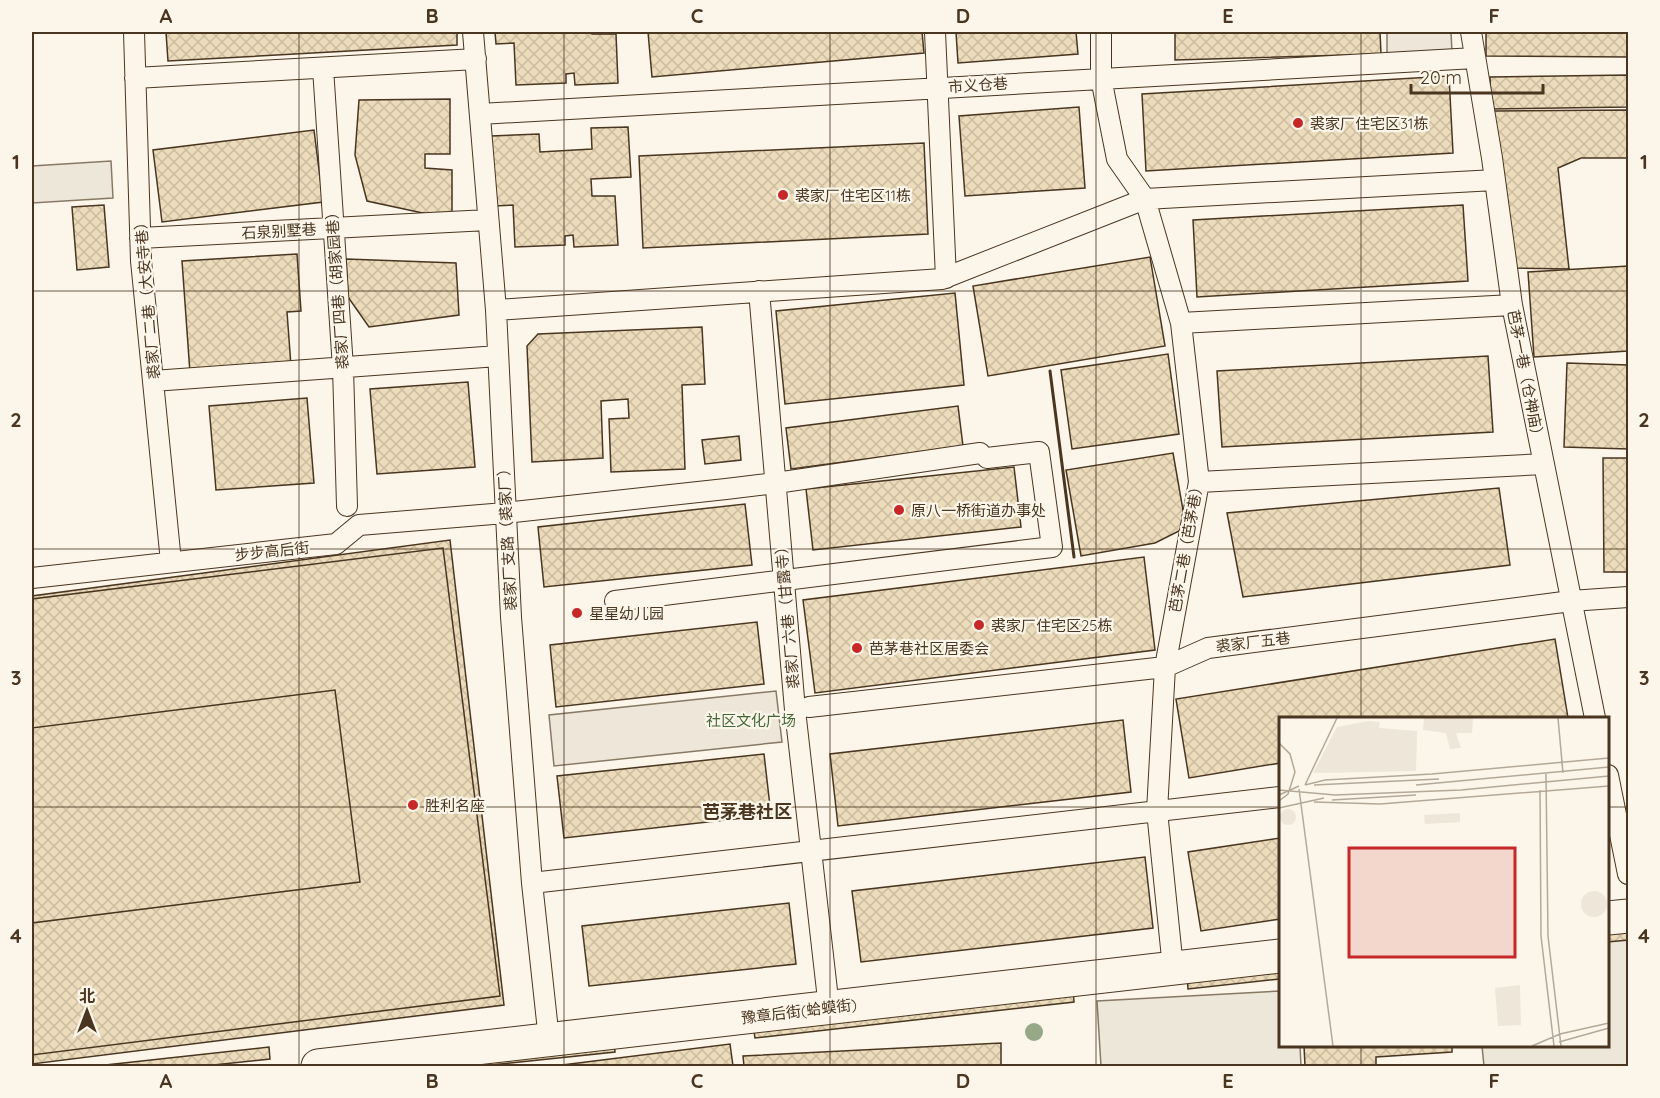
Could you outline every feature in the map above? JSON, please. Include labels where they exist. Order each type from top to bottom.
[{"type":"street","points":[[1609,918],[1629,916]]},
{"type":"street","name":"豫章后街(蛤蟆街)","points":[[318,1066],[1279,956]]},
{"type":"lane","name":"裘家厂二巷（大安寺巷）","points":[[134,32],[141,261],[171,562]]},
{"type":"lane","name":"裘家厂支路（裘家厂）","points":[[473,32],[496,310],[511,617],[532,883],[549,1040]]},
{"type":"lane","points":[[935,32],[946,278]]},
{"type":"lane","name":"芭茅二巷（芭茅巷）","points":[[1101,32],[1101,78],[1117,159],[1145,199],[1181,323],[1199,482],[1164,667],[1157,811],[1173,968]]},
{"type":"lane","name":"芭茅一巷（仓神庙）","points":[[1471,32],[1512,305],[1595,717]]},
{"type":"lane","name":"市义仓巷","points":[[480,114],[1475,58]]},
{"type":"lane","points":[[135,78],[476,59]]},
{"type":"lane","name":"裘家厂四巷（胡家园巷）","points":[[323,68],[343,368],[347,506]]},
{"type":"lane","points":[[496,310],[946,278],[1145,199],[1495,180]]},
{"type":"lane","name":"石泉别墅巷","points":[[140,238],[489,220]]},
{"type":"lane","name":"裘家厂六巷（甘露寺）","points":[[759,291],[795,710],[829,1008]]},
{"type":"lane","points":[[1181,323],[1512,305]]},
{"type":"lane","points":[[153,381],[498,356]]},
{"type":"lane","name":"步步高后街","points":[[32,578],[336,544],[359,525],[505,513],[776,483],[983,455],[1039,452],[1052,547],[784,581]]},
{"type":"lane","points":[[1199,482],[1544,464]]},
{"type":"lane","points":[[615,601],[784,581]]},
{"type":"lane","name":"裘家厂五巷","points":[[809,707],[1164,667],[1208,648],[1571,600],[1629,597]]},
{"type":"lane","points":[[1609,781],[1629,874]]},
{"type":"lane","points":[[532,883],[1279,797]]},
{"type":"green space","points":[[1387,32],[1451,32],[1452,52],[1387,54]]},
{"type":"green space","name":"社区文化广场","points":[[776,691],[782,742],[554,766],[549,715]]},
{"type":"shaded area","points":[[111,161],[113,198],[32,203],[32,166]]},
{"type":"shaded area","points":[[1628,936],[1628,1066],[1484,1066],[1482,1047],[1609,1047],[1609,939]]},
{"type":"shaded area","points":[[1279,991],[1279,1047],[1300,1047],[1301,1066],[1101,1066],[1097,1001]]},
{"type":"building","points":[[166,32],[457,32],[457,45],[168,61]]},
{"type":"building","points":[[495,32],[616,34],[618,83],[575,85],[574,73],[566,74],[566,83],[516,85],[514,43],[496,44]]},
{"type":"building","points":[[648,32],[922,32],[924,53],[652,77]]},
{"type":"building","points":[[956,32],[1076,32],[1078,54],[958,63]]},
{"type":"building","points":[[1175,32],[1380,32],[1381,54],[1175,60]]},
{"type":"building","points":[[1486,32],[1628,32],[1628,57],[1486,56]]},
{"type":"building","points":[[1628,75],[1628,107],[1491,109],[1490,77]]},
{"type":"building","name":"裘家厂住宅区31栋","points":[[1449,76],[1453,153],[1146,171],[1142,94]]},
{"type":"building","points":[[450,99],[450,154],[425,154],[425,168],[452,170],[452,212],[432,215],[367,201],[355,155],[359,100]]},
{"type":"building","points":[[1079,107],[1085,188],[965,196],[959,116]]},
{"type":"building","points":[[1628,110],[1628,158],[1581,158],[1558,168],[1569,269],[1511,268],[1494,111]]},
{"type":"building","points":[[628,127],[631,177],[591,179],[592,196],[615,196],[618,245],[574,247],[573,235],[565,236],[565,245],[515,247],[513,205],[494,206],[491,136],[539,134],[540,152],[592,149],[591,128]]},
{"type":"building","points":[[314,130],[323,202],[162,222],[153,150]]},
{"type":"building","name":"裘家厂住宅区11栋","points":[[924,143],[928,234],[643,248],[639,156]]},
{"type":"building","points":[[104,205],[109,267],[77,270],[72,207]]},
{"type":"building","points":[[1463,205],[1468,281],[1197,297],[1193,220]]},
{"type":"building","points":[[297,254],[301,311],[287,312],[291,366],[190,373],[182,261]]},
{"type":"building","points":[[1150,257],[1165,346],[988,376],[973,286]]},
{"type":"building","points":[[346,259],[456,263],[459,315],[369,327],[348,297]]},
{"type":"building","points":[[1628,266],[1628,351],[1534,357],[1528,272]]},
{"type":"building","points":[[955,293],[964,385],[785,404],[776,311]]},
{"type":"building","points":[[702,327],[705,384],[682,385],[685,469],[611,472],[609,419],[629,418],[628,399],[601,401],[603,458],[532,462],[527,346],[538,334]]},
{"type":"building","points":[[1168,354],[1179,434],[1072,449],[1061,370]]},
{"type":"building","points":[[1488,356],[1493,432],[1222,447],[1217,371]]},
{"type":"building","points":[[1567,363],[1628,365],[1628,449],[1564,447]]},
{"type":"building","points":[[468,382],[475,467],[377,474],[370,389]]},
{"type":"building","points":[[307,398],[314,483],[216,490],[209,406]]},
{"type":"building","points":[[958,406],[963,446],[791,469],[786,428]]},
{"type":"building","points":[[739,436],[741,460],[705,464],[702,440]]},
{"type":"building","points":[[1173,453],[1183,510],[1181,530],[1155,543],[1081,556],[1066,470]]},
{"type":"building","points":[[1603,458],[1628,458],[1628,572],[1604,572]]},
{"type":"building","points":[[1014,467],[1021,527],[813,550],[806,489]]},
{"type":"building","points":[[1499,488],[1510,565],[1243,597],[1227,513]]},
{"type":"building","points":[[745,504],[752,565],[544,587],[538,527]]},
{"type":"building","name":"胜利名座","points":[[450,540],[504,1005],[32,1064],[32,596]]},
{"type":"building","name":"胜利名座","points":[[443,548],[500,996],[32,1055],[32,923],[360,882],[335,690],[32,728],[32,599]]},
{"type":"building","name":"裘家厂住宅区25栋","points":[[1144,557],[1155,650],[815,693],[803,600]]},
{"type":"building","points":[[757,622],[764,684],[556,707],[550,645]]},
{"type":"building","points":[[1555,639],[1568,717],[1279,717],[1279,763],[1189,778],[1176,699]]},
{"type":"building","points":[[1123,720],[1131,792],[838,826],[830,754]]},
{"type":"building","points":[[764,754],[771,815],[564,838],[557,776]]},
{"type":"building","points":[[1279,838],[1279,919],[1201,931],[1188,852]]},
{"type":"building","points":[[1145,857],[1153,928],[861,962],[852,891]]},
{"type":"building","points":[[789,903],[796,964],[589,986],[582,926]]},
{"type":"building","points":[[1628,927],[1628,940],[1609,942],[1609,930]]},
{"type":"building","points":[[1279,965],[1279,979],[1188,989],[1187,975]]},
{"type":"building","points":[[1073,989],[1074,1002],[755,1038],[753,1025]]},
{"type":"building","points":[[614,1039],[615,1052],[482,1066],[369,1066]]},
{"type":"building","points":[[1001,1043],[1001,1066],[744,1066],[743,1056]]},
{"type":"building","points":[[730,1044],[733,1066],[554,1066]]},
{"type":"building","points":[[269,1047],[270,1059],[204,1066],[96,1066]]},
{"type":"building","points":[[1304,1047],[1452,1047],[1452,1052],[1376,1057],[1376,1066],[1305,1066]]},
{"type":"wall","points":[[1050,371],[1074,557]]},
{"type":"place","name":"裘家厂住宅区31栋","points":[[1298,123]]},
{"type":"place","name":"裘家厂住宅区11栋","points":[[783,195]]},
{"type":"place","name":"原八一桥街道办事处","points":[[899,510]]},
{"type":"place","name":"星星幼儿园","points":[[577,613]]},
{"type":"place","name":"裘家厂住宅区25栋","points":[[979,625]]},
{"type":"place","name":"芭茅巷社区居委会","points":[[857,648]]},
{"type":"place","name":"胜利名座","points":[[413,805]]},
{"type":"district","name":"芭茅巷社区","points":[[747,811]]}]
